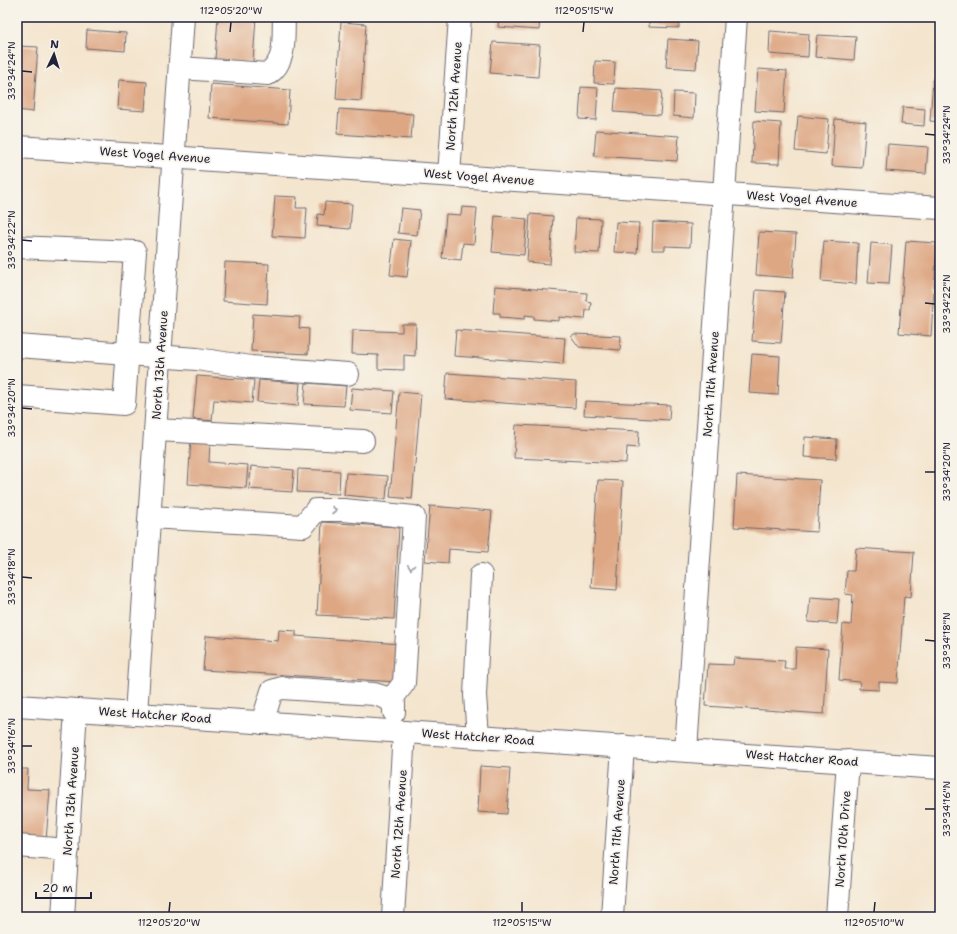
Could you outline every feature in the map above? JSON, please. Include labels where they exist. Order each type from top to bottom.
[{"type":"street","name":"North 13th Avenue","points":[[136,714],[162,356],[183,17]]},
{"type":"street","points":[[180,68],[268,74],[277,68],[281,58],[284,17]]},
{"type":"street","name":"North 12th Avenue","points":[[449,175],[460,17]]},
{"type":"street","name":"North 11th Avenue","points":[[686,750],[736,17]]},
{"type":"street","name":"West Vogel Avenue","points":[[17,147],[174,156],[940,208]]},
{"type":"street","points":[[17,248],[135,252],[124,404],[17,396]]},
{"type":"street","points":[[17,346],[162,356],[197,359],[251,368],[348,374]]},
{"type":"street","points":[[156,430],[363,441]]},
{"type":"street","points":[[150,517],[303,526],[316,510],[344,510],[414,517],[404,682],[390,701],[374,694],[282,688],[272,691],[262,723]]},
{"type":"street","points":[[478,737],[475,695],[481,575]]},
{"type":"street","name":"North 12th Avenue","points":[[390,701],[394,703],[400,732],[393,917]]},
{"type":"street","name":"West Hatcher Road","points":[[17,706],[940,768]]},
{"type":"street","name":"North 13th Avenue","points":[[63,917],[76,710]]},
{"type":"street","name":"North 11th Avenue","points":[[612,917],[623,746]]},
{"type":"street","name":"North 10th Drive","points":[[838,917],[848,762]]},
{"type":"street","points":[[17,846],[68,850]]},
{"type":"building","points":[[218,17],[256,17],[253,62],[215,60]]},
{"type":"building","points":[[499,17],[540,17],[539,30],[498,27]]},
{"type":"building","points":[[649,17],[679,17],[679,28],[649,27]]},
{"type":"building","points":[[341,22],[366,24],[361,101],[336,99]]},
{"type":"building","points":[[87,30],[126,33],[125,51],[86,48]]},
{"type":"building","points":[[770,31],[809,34],[808,57],[769,54]]},
{"type":"building","points":[[817,35],[856,37],[854,60],[815,57]]},
{"type":"building","points":[[668,39],[698,41],[696,69],[666,67]]},
{"type":"building","points":[[493,42],[540,45],[538,77],[490,73]]},
{"type":"building","points":[[17,46],[38,47],[33,112],[17,110]]},
{"type":"building","points":[[595,61],[615,62],[614,84],[594,83]]},
{"type":"building","points":[[758,69],[787,71],[784,113],[755,111]]},
{"type":"building","points":[[119,80],[147,82],[145,111],[117,109]]},
{"type":"building","points":[[933,80],[940,81],[940,122],[930,121]]},
{"type":"building","points":[[211,84],[290,90],[288,124],[209,118]]},
{"type":"building","points":[[581,87],[598,88],[596,120],[579,119]]},
{"type":"building","points":[[616,88],[662,91],[660,115],[614,112]]},
{"type":"building","points":[[674,92],[695,93],[694,118],[673,116]]},
{"type":"building","points":[[903,107],[925,109],[924,126],[901,124]]},
{"type":"building","points":[[339,109],[413,114],[411,139],[337,134]]},
{"type":"building","points":[[798,116],[829,119],[826,154],[795,151]]},
{"type":"building","points":[[835,119],[866,122],[862,168],[832,166]]},
{"type":"building","points":[[754,121],[781,123],[779,164],[752,163]]},
{"type":"building","points":[[596,130],[679,136],[677,161],[594,156]]},
{"type":"building","points":[[888,144],[928,147],[926,174],[886,171]]},
{"type":"building","points":[[275,196],[297,197],[296,208],[307,208],[305,238],[272,236]]},
{"type":"building","points":[[325,202],[352,204],[350,229],[317,226],[318,214],[324,215]]},
{"type":"building","points":[[462,207],[477,208],[474,244],[463,243],[461,260],[442,258],[446,214],[461,215]]},
{"type":"building","points":[[401,208],[420,210],[417,235],[398,233]]},
{"type":"building","points":[[530,214],[553,216],[550,264],[527,262]]},
{"type":"building","points":[[495,216],[527,219],[524,255],[492,252]]},
{"type":"building","points":[[576,218],[601,219],[599,253],[574,252]]},
{"type":"building","points":[[616,222],[639,223],[637,253],[614,252]]},
{"type":"building","points":[[653,222],[691,224],[690,247],[665,246],[665,250],[652,250]]},
{"type":"building","points":[[759,232],[796,234],[793,278],[756,275]]},
{"type":"building","points":[[394,239],[411,241],[407,277],[390,275]]},
{"type":"building","points":[[824,241],[858,243],[856,284],[821,281]]},
{"type":"building","points":[[906,241],[937,243],[931,336],[899,333]]},
{"type":"building","points":[[871,243],[892,245],[889,284],[868,283]]},
{"type":"building","points":[[225,262],[269,264],[267,304],[223,301]]},
{"type":"building","points":[[495,286],[587,293],[586,301],[591,302],[590,310],[586,310],[585,319],[559,317],[559,321],[534,319],[534,316],[525,315],[525,319],[500,317],[500,313],[493,313]]},
{"type":"building","points":[[756,290],[785,292],[781,343],[752,341]]},
{"type":"building","points":[[253,314],[300,317],[299,328],[309,329],[308,354],[251,351]]},
{"type":"building","points":[[402,324],[416,324],[415,356],[404,355],[404,370],[378,369],[378,355],[352,354],[353,330],[402,332]]},
{"type":"building","points":[[456,330],[565,338],[563,364],[454,356]]},
{"type":"building","points":[[574,334],[621,336],[620,350],[579,347],[571,336]]},
{"type":"building","points":[[752,354],[780,356],[778,395],[749,393]]},
{"type":"building","points":[[447,373],[576,382],[575,408],[445,399]]},
{"type":"building","points":[[197,376],[254,380],[252,403],[214,400],[212,421],[193,419]]},
{"type":"building","points":[[259,380],[300,383],[298,406],[257,402]]},
{"type":"building","points":[[306,383],[346,386],[344,406],[304,404]]},
{"type":"building","points":[[352,388],[394,391],[392,413],[350,410]]},
{"type":"building","points":[[399,392],[421,394],[412,499],[390,497]]},
{"type":"building","points":[[585,401],[670,405],[669,420],[584,415]]},
{"type":"building","points":[[516,425],[639,431],[638,448],[627,447],[626,463],[514,458]]},
{"type":"building","points":[[805,437],[837,439],[836,459],[804,457]]},
{"type":"building","points":[[191,440],[210,441],[209,462],[248,465],[246,488],[188,484]]},
{"type":"building","points":[[251,466],[294,470],[292,492],[249,489]]},
{"type":"building","points":[[298,469],[340,471],[339,494],[297,492]]},
{"type":"building","points":[[346,473],[388,476],[386,499],[344,495]]},
{"type":"building","points":[[737,475],[820,480],[817,532],[734,527]]},
{"type":"building","points":[[598,480],[623,481],[617,590],[591,588]]},
{"type":"building","points":[[430,506],[492,511],[488,552],[449,549],[448,563],[425,561]]},
{"type":"building","points":[[322,522],[399,527],[394,619],[317,615]]},
{"type":"building","points":[[856,548],[914,552],[911,597],[904,596],[898,683],[879,682],[879,690],[859,689],[860,682],[839,680],[843,624],[851,625],[853,595],[845,594],[847,571],[854,571]]},
{"type":"building","points":[[810,597],[839,599],[837,624],[808,622]]},
{"type":"building","points":[[279,630],[296,631],[296,636],[400,644],[397,682],[203,670],[206,636],[278,641]]},
{"type":"building","points":[[796,647],[828,649],[824,714],[705,706],[708,664],[733,665],[734,658],[785,661],[784,669],[795,669]]},
{"type":"building","points":[[480,766],[510,768],[507,814],[478,812]]},
{"type":"building","points":[[17,769],[28,769],[27,789],[50,790],[46,841],[17,839]]}]
